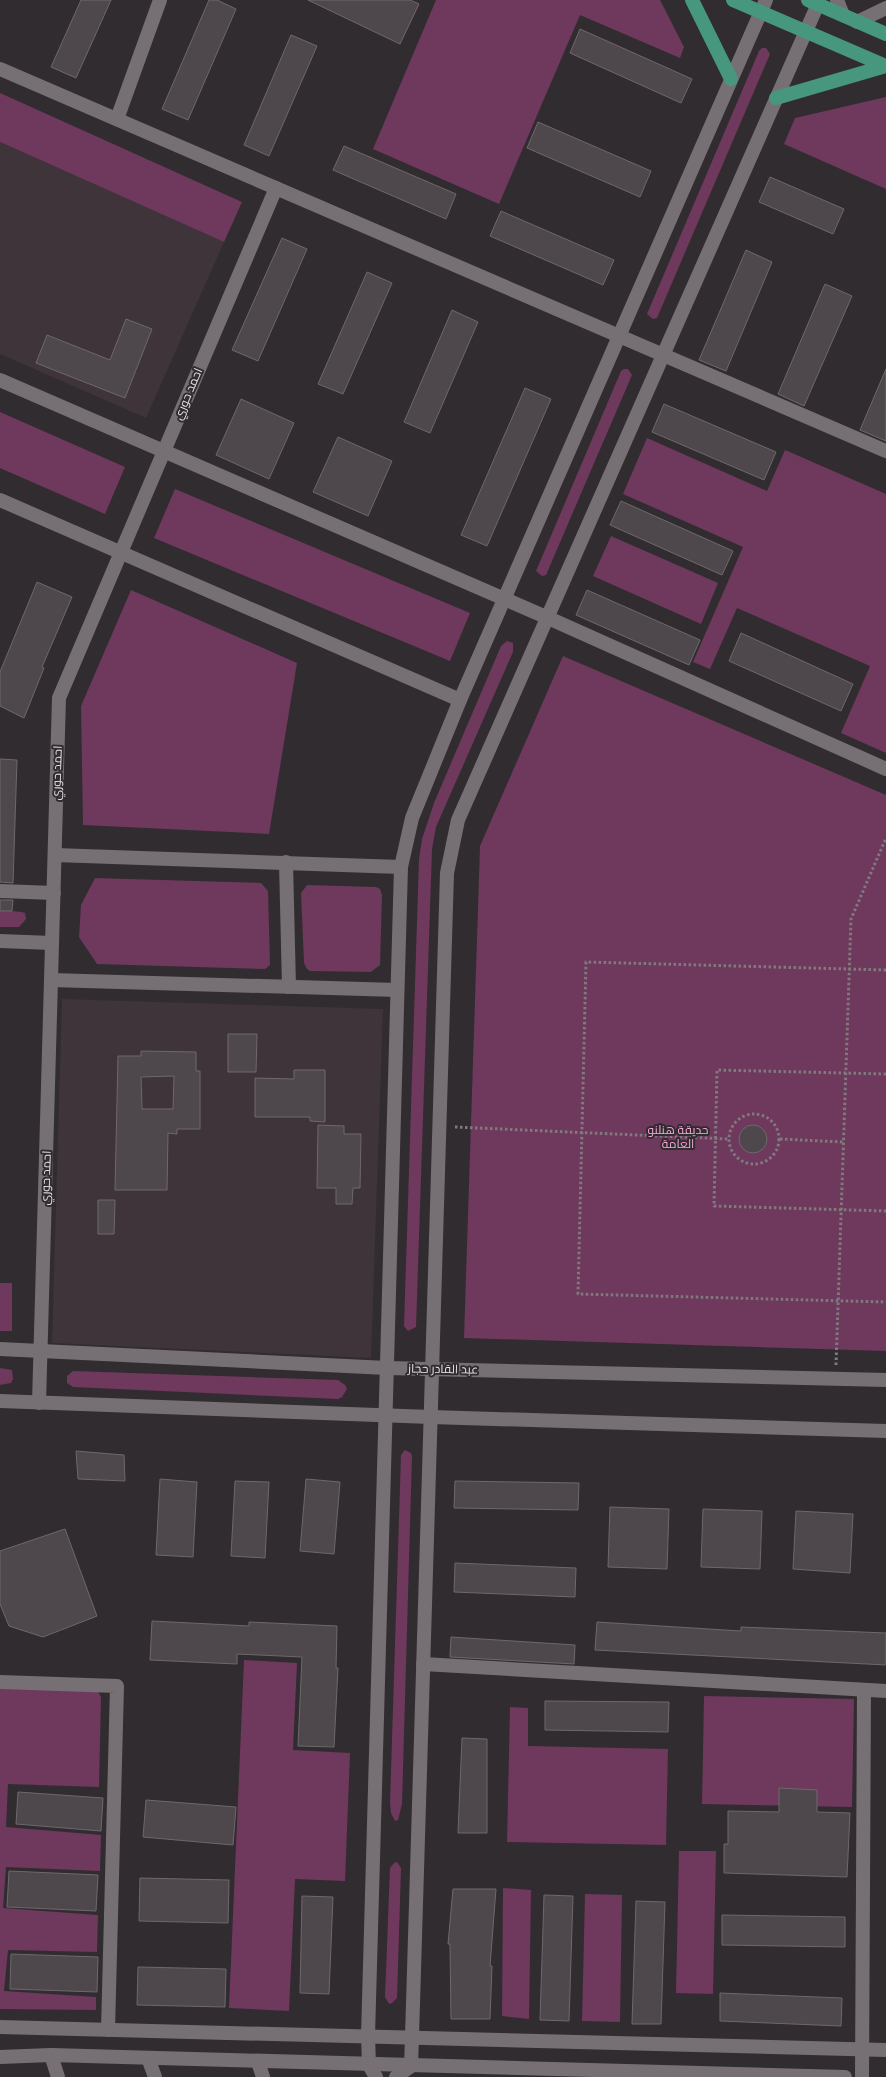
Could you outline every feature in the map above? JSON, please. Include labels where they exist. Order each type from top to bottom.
[{"type":"main road","points":[[692,0],[731,79]]},
{"type":"main road","points":[[733,0],[763,6],[805,32],[886,66]]},
{"type":"main road","points":[[813,2],[886,34]]},
{"type":"main road","points":[[776,98],[886,66]]},
{"type":"street","points":[[117,119],[160,0]]},
{"type":"street","points":[[837,0],[843,15]]},
{"type":"street","points":[[411,2066],[446,882],[449,864],[458,820],[805,32],[813,2]]},
{"type":"street","points":[[372,2071],[368,2036],[401,867],[412,818],[460,700],[763,6]]},
{"type":"street","points":[[857,22],[886,8]]},
{"type":"street","points":[[0,69],[886,451]]},
{"type":"street","name":"احمد حوري","points":[[40,1403],[59,698],[276,188]]},
{"type":"street","points":[[0,380],[504,598],[886,769]]},
{"type":"street","points":[[0,500],[460,700]]},
{"type":"street","points":[[55,855],[401,867]]},
{"type":"street","points":[[286,862],[289,987]]},
{"type":"street","points":[[0,891],[54,893]]},
{"type":"street","points":[[0,941],[52,943]]},
{"type":"street","points":[[51,980],[398,990]]},
{"type":"street","name":"عبد القادر حجاز","points":[[0,1349],[387,1368],[886,1380]]},
{"type":"street","points":[[0,1401],[385,1416],[886,1431]]},
{"type":"street","points":[[423,1664],[886,1691]]},
{"type":"street","points":[[0,1682],[117,1686],[108,2030]]},
{"type":"street","points":[[862,2077],[864,1690]]},
{"type":"street","points":[[0,2026],[886,2050]]},
{"type":"street","points":[[0,2057],[50,2055],[258,2062],[372,2071],[411,2066],[672,2075],[845,2077]]},
{"type":"street","points":[[50,2055],[58,2077]]},
{"type":"street","points":[[148,2058],[155,2077]]},
{"type":"street","points":[[258,2062],[263,2077]]},
{"type":"street","points":[[396,2077],[411,2066]]},
{"type":"path","points":[[835,1379],[851,919],[886,838]]},
{"type":"path","points":[[886,970],[586,962],[578,1294],[886,1302]]},
{"type":"path","points":[[886,1074],[718,1070],[714,1206],[886,1211]]},
{"type":"path","points":[[755,1113],[773,1121],[780,1139],[772,1158],[754,1165],[736,1157],[728,1138],[736,1120],[755,1113]]},
{"type":"path","points":[[439,1126],[728,1138]]},
{"type":"path","points":[[780,1139],[843,1142]]},
{"type":"shaded area","points":[[0,142],[224,242],[146,418],[0,354]]},
{"type":"shaded area","points":[[62,999],[383,1009],[371,1358],[52,1343]]},
{"type":"green space","points":[[436,0],[660,0],[684,47],[680,58],[580,15],[499,204],[373,149]]},
{"type":"green space","points":[[762,48],[766,48],[770,54],[657,318],[653,319],[647,314],[759,51]]},
{"type":"green space","points":[[0,93],[242,202],[224,242],[0,142]]},
{"type":"green space","points":[[886,97],[886,189],[784,144],[795,118]]},
{"type":"green space","points":[[628,369],[632,375],[546,575],[542,576],[536,571],[621,371]]},
{"type":"green space","points":[[0,412],[125,467],[105,514],[0,468]]},
{"type":"green space","points":[[647,438],[767,491],[785,450],[886,494],[886,753],[841,733],[870,666],[737,608],[710,669],[693,662],[743,547],[623,494]]},
{"type":"green space","points":[[175,489],[470,613],[450,661],[154,538]]},
{"type":"green space","points":[[611,536],[718,583],[701,624],[593,576]]},
{"type":"green space","points":[[131,590],[297,663],[269,834],[83,825],[81,706]]},
{"type":"green space","points":[[507,641],[513,643],[513,652],[436,827],[432,849],[416,1327],[408,1331],[404,1326],[419,859],[422,839],[434,803],[501,646]]},
{"type":"green space","name":"حديقة هنلنو العامة","points":[[563,656],[886,795],[886,1351],[464,1338],[480,846]]},
{"type":"green space","points":[[95,878],[261,883],[268,891],[270,965],[265,969],[97,964],[79,937],[81,905]]},
{"type":"green space","points":[[307,885],[376,887],[380,889],[382,895],[380,965],[371,972],[310,971],[307,969],[304,963],[301,893]]},
{"type":"green space","points":[[0,910],[25,913],[26,919],[19,927],[0,927]]},
{"type":"green space","points":[[0,1283],[12,1283],[12,1331],[0,1331]]},
{"type":"green space","points":[[0,1368],[12,1370],[13,1379],[11,1383],[0,1385]]},
{"type":"green space","points":[[73,1371],[338,1380],[347,1389],[342,1397],[338,1399],[73,1387],[67,1383],[67,1376]]},
{"type":"green space","points":[[405,1450],[411,1453],[412,1456],[402,1804],[398,1820],[395,1821],[391,1813],[390,1803],[401,1455]]},
{"type":"green space","points":[[244,1660],[297,1663],[293,1750],[350,1753],[345,1881],[295,1879],[289,2011],[229,2008]]},
{"type":"green space","points":[[0,1687],[97,1690],[101,1697],[99,1787],[8,1784],[6,1827],[101,1835],[100,1871],[6,1867],[3,1908],[98,1915],[97,1952],[8,1950],[4,1991],[96,1997],[96,2010],[0,2009]]},
{"type":"green space","points":[[704,1696],[854,1699],[852,1807],[702,1804]]},
{"type":"green space","points":[[510,1707],[528,1708],[528,1746],[668,1749],[666,1845],[507,1842]]},
{"type":"green space","points":[[679,1851],[716,1851],[713,1994],[676,1993]]},
{"type":"green space","points":[[397,1862],[401,1868],[397,1998],[389,2004],[385,1997],[390,1868]]},
{"type":"green space","points":[[503,1888],[531,1890],[529,2019],[502,2016]]},
{"type":"green space","points":[[585,1894],[622,1895],[620,2022],[582,2021]]},
{"type":"building","points":[[81,0],[111,0],[76,78],[51,67]]},
{"type":"building","points":[[209,0],[217,0],[236,9],[188,120],[162,109]]},
{"type":"building","points":[[308,0],[410,0],[419,4],[400,44]]},
{"type":"building","points":[[580,29],[692,79],[681,103],[570,53]]},
{"type":"building","points":[[291,35],[317,46],[269,156],[244,145]]},
{"type":"building","points":[[538,122],[651,171],[640,197],[527,148]]},
{"type":"building","points":[[344,146],[456,194],[446,219],[333,170]]},
{"type":"building","points":[[770,177],[844,209],[833,234],[759,202]]},
{"type":"building","points":[[501,211],[614,260],[603,285],[490,236]]},
{"type":"building","points":[[282,238],[307,249],[258,361],[232,350]]},
{"type":"building","points":[[746,250],[772,262],[726,371],[699,360]]},
{"type":"building","points":[[367,272],[392,283],[343,394],[318,384]]},
{"type":"building","points":[[825,284],[852,296],[804,406],[778,394]]},
{"type":"building","points":[[452,310],[478,322],[430,433],[404,422]]},
{"type":"building","points":[[126,319],[152,329],[125,398],[36,363],[47,335],[110,360]]},
{"type":"building","points":[[886,369],[886,441],[860,430]]},
{"type":"building","points":[[525,388],[551,399],[487,546],[461,535]]},
{"type":"building","points":[[241,399],[294,423],[269,479],[216,455]]},
{"type":"building","points":[[664,404],[776,452],[764,480],[652,432]]},
{"type":"building","points":[[338,437],[392,461],[368,516],[313,492]]},
{"type":"building","points":[[621,501],[733,551],[722,575],[610,525]]},
{"type":"building","points":[[37,582],[72,597],[42,667],[44,668],[24,718],[0,706],[0,672]]},
{"type":"building","points":[[587,590],[700,640],[689,665],[576,615]]},
{"type":"building","points":[[741,633],[853,684],[841,711],[729,661]]},
{"type":"building","points":[[0,759],[17,760],[13,883],[0,882]]},
{"type":"building","points":[[0,900],[13,900],[12,911],[0,911]]},
{"type":"building","points":[[228,1034],[257,1034],[256,1072],[228,1072]]},
{"type":"building","points":[[141,1051],[196,1052],[196,1071],[200,1071],[200,1129],[177,1129],[177,1134],[168,1133],[167,1190],[115,1190],[118,1056],[141,1056]],"holes":[[[174,1076],[173,1109],[142,1109],[141,1077]]]},
{"type":"building","points":[[294,1070],[325,1070],[325,1122],[310,1121],[310,1117],[255,1117],[255,1078],[294,1079]]},
{"type":"building","points":[[318,1125],[344,1126],[344,1134],[361,1134],[360,1188],[353,1188],[352,1204],[336,1204],[336,1188],[317,1188]]},
{"type":"building","points":[[753,1125],[763,1129],[767,1139],[763,1149],[753,1153],[743,1149],[739,1139],[743,1129]]},
{"type":"building","points":[[98,1200],[115,1200],[114,1234],[98,1234]]},
{"type":"building","points":[[76,1451],[124,1455],[125,1481],[78,1479]]},
{"type":"building","points":[[160,1479],[197,1482],[193,1557],[156,1555]]},
{"type":"building","points":[[306,1479],[340,1482],[334,1554],[300,1551]]},
{"type":"building","points":[[235,1481],[269,1482],[265,1558],[231,1556]]},
{"type":"building","points":[[455,1481],[579,1483],[578,1510],[454,1508]]},
{"type":"building","points":[[610,1507],[669,1509],[667,1569],[608,1567]]},
{"type":"building","points":[[703,1509],[762,1511],[760,1569],[701,1567]]},
{"type":"building","points":[[796,1511],[853,1514],[850,1573],[793,1569]]},
{"type":"building","points":[[65,1529],[97,1616],[43,1637],[9,1626],[0,1604],[0,1551]]},
{"type":"building","points":[[455,1563],[576,1568],[575,1597],[454,1592]]},
{"type":"building","points":[[152,1621],[249,1626],[249,1622],[337,1626],[336,1668],[338,1668],[334,1747],[298,1746],[302,1657],[237,1654],[237,1664],[150,1660]]},
{"type":"building","points":[[597,1622],[741,1631],[741,1627],[886,1633],[886,1665],[595,1650]]},
{"type":"building","points":[[451,1637],[575,1645],[574,1664],[450,1657]]},
{"type":"building","points":[[545,1701],[669,1702],[668,1732],[545,1730]]},
{"type":"building","points":[[462,1738],[487,1739],[487,1833],[458,1833]]},
{"type":"building","points":[[779,1788],[817,1790],[817,1812],[850,1813],[847,1877],[724,1873],[724,1844],[728,1844],[728,1811],[779,1812]]},
{"type":"building","points":[[18,1792],[103,1798],[101,1831],[16,1824]]},
{"type":"building","points":[[146,1800],[236,1807],[233,1845],[143,1837]]},
{"type":"building","points":[[9,1871],[98,1875],[96,1911],[7,1907]]},
{"type":"building","points":[[140,1878],[229,1880],[228,1923],[139,1921]]},
{"type":"building","points":[[453,1889],[496,1889],[490,1966],[492,1966],[490,2019],[451,2019],[450,1944],[448,1944]]},
{"type":"building","points":[[544,1895],[573,1896],[569,2021],[540,2020]]},
{"type":"building","points":[[302,1896],[333,1897],[329,1994],[300,1993]]},
{"type":"building","points":[[636,1901],[665,1902],[661,2024],[632,2024]]},
{"type":"building","points":[[722,1915],[845,1917],[845,1947],[722,1945]]},
{"type":"building","points":[[11,1954],[98,1957],[97,1992],[10,1989]]},
{"type":"building","points":[[138,1967],[226,1969],[225,2007],[137,2005]]},
{"type":"building","points":[[720,1993],[842,1998],[841,2026],[720,2021]]}]
